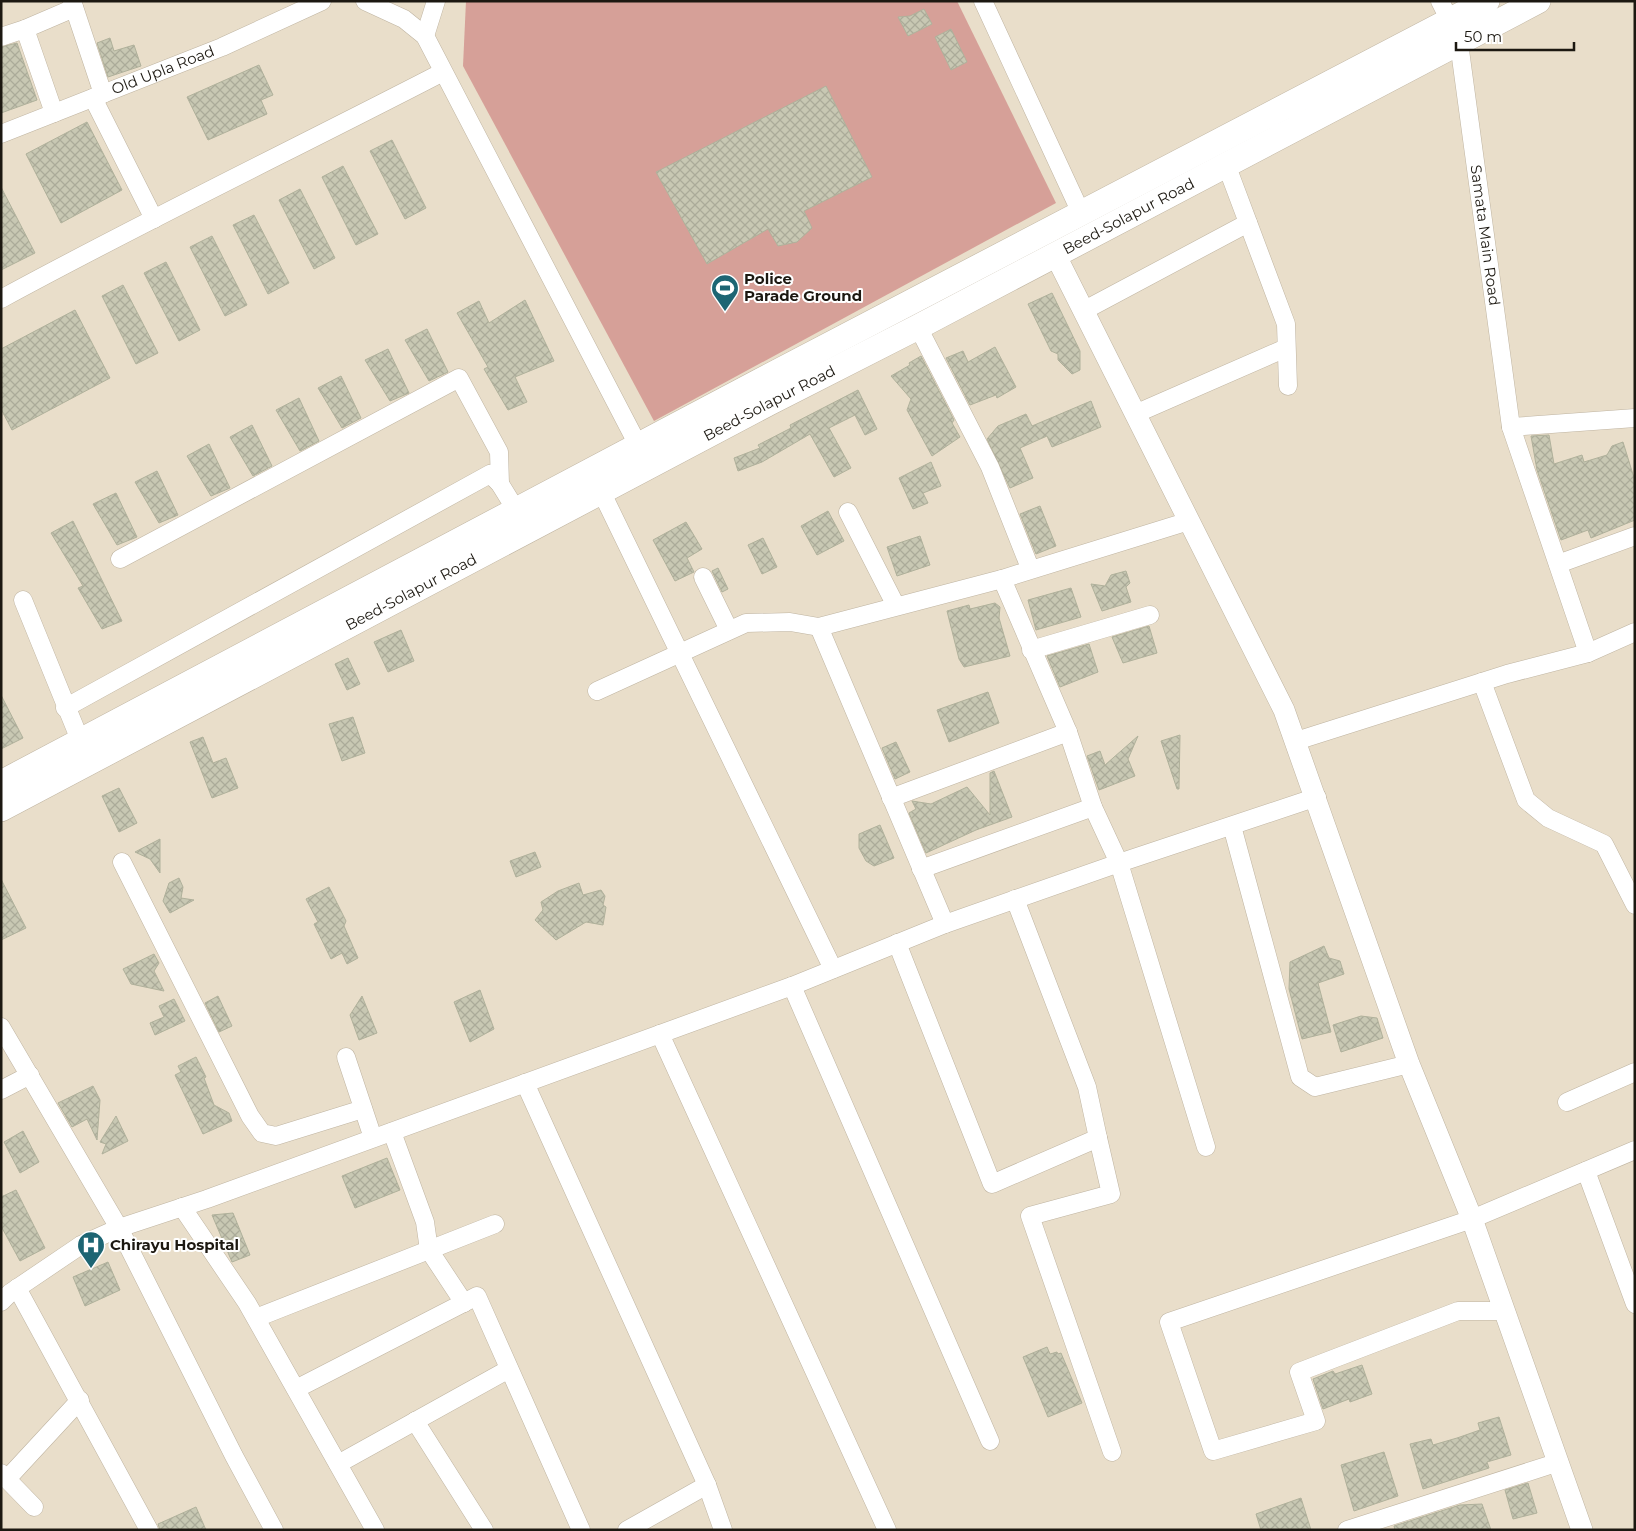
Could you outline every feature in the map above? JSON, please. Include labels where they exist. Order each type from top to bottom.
[{"type":"main road","name":"Beed-Solapur Road","points":[[1,783],[638,445],[1487,1]]},
{"type":"main road","name":"Beed-Solapur Road","points":[[1,809],[601,491],[918,327],[1226,164],[1450,22],[1538,1]]},
{"type":"street","name":"Old Upla Road","points":[[1,134],[222,47],[322,1]]},
{"type":"street","points":[[365,1],[404,19],[425,36],[638,445]]},
{"type":"street","points":[[425,36],[436,1]]},
{"type":"street","points":[[983,1],[1081,213]]},
{"type":"street","points":[[1,37],[25,29],[73,4],[98,96],[154,219]]},
{"type":"street","name":"Samata Main Road","points":[[1450,22],[1511,427],[1588,653]]},
{"type":"street","points":[[25,29],[54,113]]},
{"type":"street","points":[[1,300],[154,219],[291,151],[443,72]]},
{"type":"street","points":[[1226,164],[1286,324],[1288,386]]},
{"type":"street","points":[[1084,311],[1248,223]]},
{"type":"street","points":[[1055,254],[1284,710],[1410,1064],[1472,1219],[1582,1530]]},
{"type":"street","points":[[918,327],[990,467],[1030,568]]},
{"type":"street","points":[[1136,414],[1286,348]]},
{"type":"street","points":[[120,558],[459,378],[500,452],[500,484]]},
{"type":"street","points":[[1511,427],[1635,418]]},
{"type":"street","points":[[65,708],[490,474],[500,484],[516,510]]},
{"type":"street","points":[[601,491],[833,969]]},
{"type":"street","points":[[848,512],[896,606]]},
{"type":"street","points":[[596,692],[746,623],[790,622],[819,627],[1002,579],[1030,568],[1189,521]]},
{"type":"street","points":[[1558,564],[1635,536]]},
{"type":"street","points":[[703,577],[730,630]]},
{"type":"street","points":[[1002,579],[1068,732],[1093,807],[1118,863],[1206,1147]]},
{"type":"street","points":[[23,600],[65,708],[80,740]]},
{"type":"street","points":[[1031,650],[1150,615]]},
{"type":"street","points":[[819,627],[944,924]]},
{"type":"street","points":[[1296,741],[1482,682],[1588,653],[1634,634]]},
{"type":"street","points":[[1482,682],[1526,800],[1548,818],[1604,844],[1635,905]]},
{"type":"street","points":[[891,798],[1068,732]]},
{"type":"street","points":[[1,1302],[17,1288],[81,1245],[119,1228],[392,1132],[792,986],[944,924],[1118,863],[1316,797]]},
{"type":"street","points":[[922,869],[1093,807]]},
{"type":"street","points":[[1232,826],[1300,1077],[1315,1087],[1410,1064]]},
{"type":"street","points":[[122,862],[250,1116],[262,1134],[276,1136],[363,1109]]},
{"type":"street","points":[[1015,899],[1087,1087],[1111,1194],[1030,1216],[1112,1452]]},
{"type":"street","points":[[897,943],[992,1184],[1098,1138]]},
{"type":"street","points":[[792,986],[990,1442]]},
{"type":"street","points":[[1,1027],[119,1228],[234,1456],[274,1530]]},
{"type":"street","points":[[660,1034],[887,1530]]},
{"type":"street","points":[[346,1057],[373,1138]]},
{"type":"street","points":[[1568,1102],[1635,1072]]},
{"type":"street","points":[[1,1090],[30,1075]]},
{"type":"street","points":[[525,1083],[707,1485],[723,1530]]},
{"type":"street","points":[[392,1132],[425,1222],[428,1250],[464,1303]]},
{"type":"street","points":[[1505,1311],[1458,1311],[1299,1372],[1316,1421],[1213,1451],[1169,1322],[1472,1219],[1635,1150]]},
{"type":"street","points":[[1586,1171],[1635,1304]]},
{"type":"street","points":[[182,1207],[256,1318],[375,1530]]},
{"type":"street","points":[[256,1318],[495,1224]]},
{"type":"street","points":[[17,1288],[80,1400],[149,1530]]},
{"type":"street","points":[[296,1389],[477,1296],[581,1530]]},
{"type":"street","points":[[338,1464],[509,1369]]},
{"type":"street","points":[[34,1507],[4,1476],[80,1400]]},
{"type":"street","points":[[415,1421],[484,1530]]},
{"type":"street","points":[[1347,1530],[1558,1462]]},
{"type":"street","points":[[627,1530],[707,1485]]},
{"type":"shaded area","name":"Police Parade Ground","points":[[466,1],[957,1],[1056,203],[654,421],[463,66]]},
{"type":"building","points":[[924,9],[932,24],[908,36],[898,17],[910,16]]},
{"type":"building","points":[[951,29],[967,62],[951,70],[935,37]]},
{"type":"building","points":[[110,38],[114,51],[134,45],[141,66],[108,77],[97,43]]},
{"type":"building","points":[[17,43],[37,100],[1,113],[1,47]]},
{"type":"building","points":[[259,65],[273,95],[261,100],[267,114],[208,140],[187,97]]},
{"type":"building","points":[[826,86],[872,177],[804,211],[812,228],[797,242],[778,246],[768,229],[707,264],[656,172]]},
{"type":"building","points":[[87,122],[122,190],[61,223],[26,154]]},
{"type":"building","points":[[392,140],[426,208],[405,219],[370,151]]},
{"type":"building","points":[[343,166],[378,234],[356,245],[322,177]]},
{"type":"building","points":[[1,187],[35,253],[1,270]]},
{"type":"building","points":[[300,189],[335,258],[314,269],[279,200]]},
{"type":"building","points":[[254,215],[289,283],[268,294],[233,225]]},
{"type":"building","points":[[212,236],[247,305],[225,316],[190,247]]},
{"type":"building","points":[[166,262],[200,330],[179,341],[144,273]]},
{"type":"building","points":[[123,285],[158,353],[136,364],[102,296]]},
{"type":"building","points":[[1052,293],[1080,351],[1080,370],[1072,374],[1058,360],[1058,354],[1051,351],[1028,304]]},
{"type":"building","points":[[525,300],[554,361],[515,377],[527,402],[508,410],[484,369],[488,367],[457,313],[479,301],[489,323]]},
{"type":"building","points":[[75,310],[110,378],[12,430],[1,409],[1,349]]},
{"type":"building","points":[[427,329],[448,372],[429,381],[405,340]]},
{"type":"building","points":[[995,347],[1016,387],[997,398],[996,395],[970,405],[946,358],[963,351],[968,362]]},
{"type":"building","points":[[388,349],[409,393],[390,401],[365,360]]},
{"type":"building","points":[[921,356],[954,420],[952,423],[960,437],[932,456],[907,410],[911,399],[891,376]]},
{"type":"building","points":[[341,376],[361,418],[342,428],[318,388]]},
{"type":"building","points":[[858,390],[877,429],[865,435],[855,415],[829,428],[851,468],[834,477],[810,434],[762,462],[738,471],[734,458],[760,448],[758,445],[791,428],[790,425]]},
{"type":"building","points":[[299,398],[319,441],[300,451],[276,410]]},
{"type":"building","points":[[1091,401],[1101,427],[1052,447],[1047,436],[1020,448],[1033,478],[1010,488],[987,439],[998,426],[1026,414],[1032,426]]},
{"type":"building","points":[[252,425],[272,466],[253,476],[230,437]]},
{"type":"building","points":[[1549,435],[1554,464],[1582,455],[1584,462],[1607,455],[1612,446],[1623,442],[1635,481],[1635,520],[1591,538],[1588,530],[1561,540],[1537,470],[1531,436]]},
{"type":"building","points":[[209,444],[230,488],[211,496],[187,456]]},
{"type":"building","points":[[931,462],[941,486],[923,493],[928,503],[913,509],[899,478]]},
{"type":"building","points":[[157,471],[178,515],[159,523],[135,482]]},
{"type":"building","points":[[116,493],[137,537],[117,545],[93,504]]},
{"type":"building","points":[[1040,506],[1056,546],[1036,554],[1020,514]]},
{"type":"building","points":[[828,511],[844,541],[817,555],[801,526]]},
{"type":"building","points":[[73,521],[122,621],[102,629],[78,588],[83,586],[51,533]]},
{"type":"building","points":[[686,522],[702,549],[687,558],[694,572],[675,581],[653,540]]},
{"type":"building","points":[[920,536],[930,565],[897,576],[887,547]]},
{"type":"building","points":[[763,538],[777,567],[762,574],[748,545]]},
{"type":"building","points":[[718,568],[728,589],[722,592],[712,571]]},
{"type":"building","points":[[1126,571],[1130,583],[1126,587],[1131,602],[1102,611],[1091,584],[1105,586],[1111,575]]},
{"type":"building","points":[[1071,588],[1081,617],[1036,630],[1028,600]]},
{"type":"building","points":[[995,603],[1000,607],[999,618],[1010,656],[964,667],[959,659],[947,611],[969,605],[970,609]]},
{"type":"building","points":[[1149,626],[1157,653],[1123,663],[1112,637]]},
{"type":"building","points":[[401,630],[414,661],[388,672],[374,642]]},
{"type":"building","points":[[1089,644],[1098,672],[1060,687],[1047,656]]},
{"type":"building","points":[[348,658],[360,684],[347,690],[335,664]]},
{"type":"building","points":[[988,692],[999,723],[949,742],[937,710]]},
{"type":"building","points":[[1,695],[23,738],[1,749]]},
{"type":"building","points":[[353,717],[365,753],[342,761],[329,724]]},
{"type":"building","points":[[1180,735],[1179,789],[1177,789],[1161,741]]},
{"type":"building","points":[[1138,736],[1128,759],[1135,776],[1099,790],[1087,756],[1100,751],[1105,765]]},
{"type":"building","points":[[203,737],[213,763],[226,758],[238,788],[212,798],[190,742]]},
{"type":"building","points":[[896,742],[910,772],[895,779],[882,748]]},
{"type":"building","points":[[994,771],[1012,817],[976,830],[926,853],[909,813],[916,809],[912,801],[931,804],[967,787],[990,815],[990,773]]},
{"type":"building","points":[[119,788],[137,823],[119,832],[102,796]]},
{"type":"building","points":[[880,825],[894,858],[874,866],[866,861],[859,848],[859,834]]},
{"type":"building","points":[[160,839],[160,873],[150,859],[135,852]]},
{"type":"building","points":[[535,852],[541,867],[516,877],[510,861]]},
{"type":"building","points":[[179,878],[183,887],[181,898],[194,900],[170,913],[163,901],[169,883]]},
{"type":"building","points":[[1,879],[26,928],[1,940]]},
{"type":"building","points":[[579,883],[583,895],[601,890],[605,896],[603,905],[606,907],[603,925],[586,922],[556,940],[535,920],[543,910],[541,902],[558,891]]},
{"type":"building","points":[[329,887],[346,921],[344,926],[358,958],[347,964],[342,953],[331,959],[314,924],[318,922],[306,899]]},
{"type":"building","points":[[1324,946],[1329,958],[1340,961],[1344,974],[1318,983],[1331,1032],[1302,1039],[1289,989],[1290,962]]},
{"type":"building","points":[[154,954],[159,963],[154,971],[164,991],[131,984],[123,969]]},
{"type":"building","points":[[480,990],[494,1029],[470,1042],[454,1002]]},
{"type":"building","points":[[218,996],[232,1026],[219,1032],[205,1003]]},
{"type":"building","points":[[362,996],[377,1033],[359,1040],[350,1015]]},
{"type":"building","points":[[174,999],[185,1021],[155,1035],[150,1023],[164,1017],[159,1006]]},
{"type":"building","points":[[1361,1016],[1377,1018],[1383,1038],[1341,1052],[1333,1025]]},
{"type":"building","points":[[196,1057],[206,1077],[204,1078],[214,1105],[229,1113],[232,1121],[203,1134],[175,1075],[181,1072],[178,1066]]},
{"type":"building","points":[[93,1086],[100,1100],[97,1140],[87,1119],[72,1127],[58,1103]]},
{"type":"building","points":[[116,1116],[128,1141],[102,1154],[106,1144],[100,1142]]},
{"type":"building","points":[[23,1131],[39,1162],[20,1173],[4,1142]]},
{"type":"building","points":[[387,1158],[400,1190],[355,1208],[342,1176]]},
{"type":"building","points":[[16,1190],[45,1248],[20,1261],[1,1226],[1,1197]]},
{"type":"building","points":[[233,1213],[250,1255],[232,1262],[212,1215]]},
{"type":"building","points":[[108,1262],[120,1290],[85,1306],[73,1277]]},
{"type":"building","points":[[1047,1347],[1050,1354],[1061,1353],[1082,1403],[1048,1417],[1023,1357]]},
{"type":"building","points":[[1362,1365],[1372,1394],[1350,1402],[1349,1399],[1323,1409],[1313,1379],[1333,1371],[1335,1374]]},
{"type":"building","points":[[1499,1417],[1511,1455],[1487,1462],[1489,1468],[1423,1489],[1410,1444],[1431,1439],[1433,1445],[1457,1438],[1480,1430],[1478,1423]]},
{"type":"building","points":[[1384,1452],[1398,1496],[1354,1511],[1341,1465]]},
{"type":"building","points":[[1528,1483],[1537,1513],[1513,1519],[1505,1490]]},
{"type":"building","points":[[1301,1498],[1311,1530],[1261,1530],[1256,1514]]},
{"type":"building","points":[[1482,1504],[1491,1530],[1395,1530],[1394,1526],[1460,1505]]},
{"type":"building","points":[[196,1507],[206,1530],[160,1530],[158,1524]]},
{"type":"place","name":"Police Parade Ground","points":[[725,312]]},
{"type":"place","name":"Chirayu Hospital","points":[[91,1269]]}]
